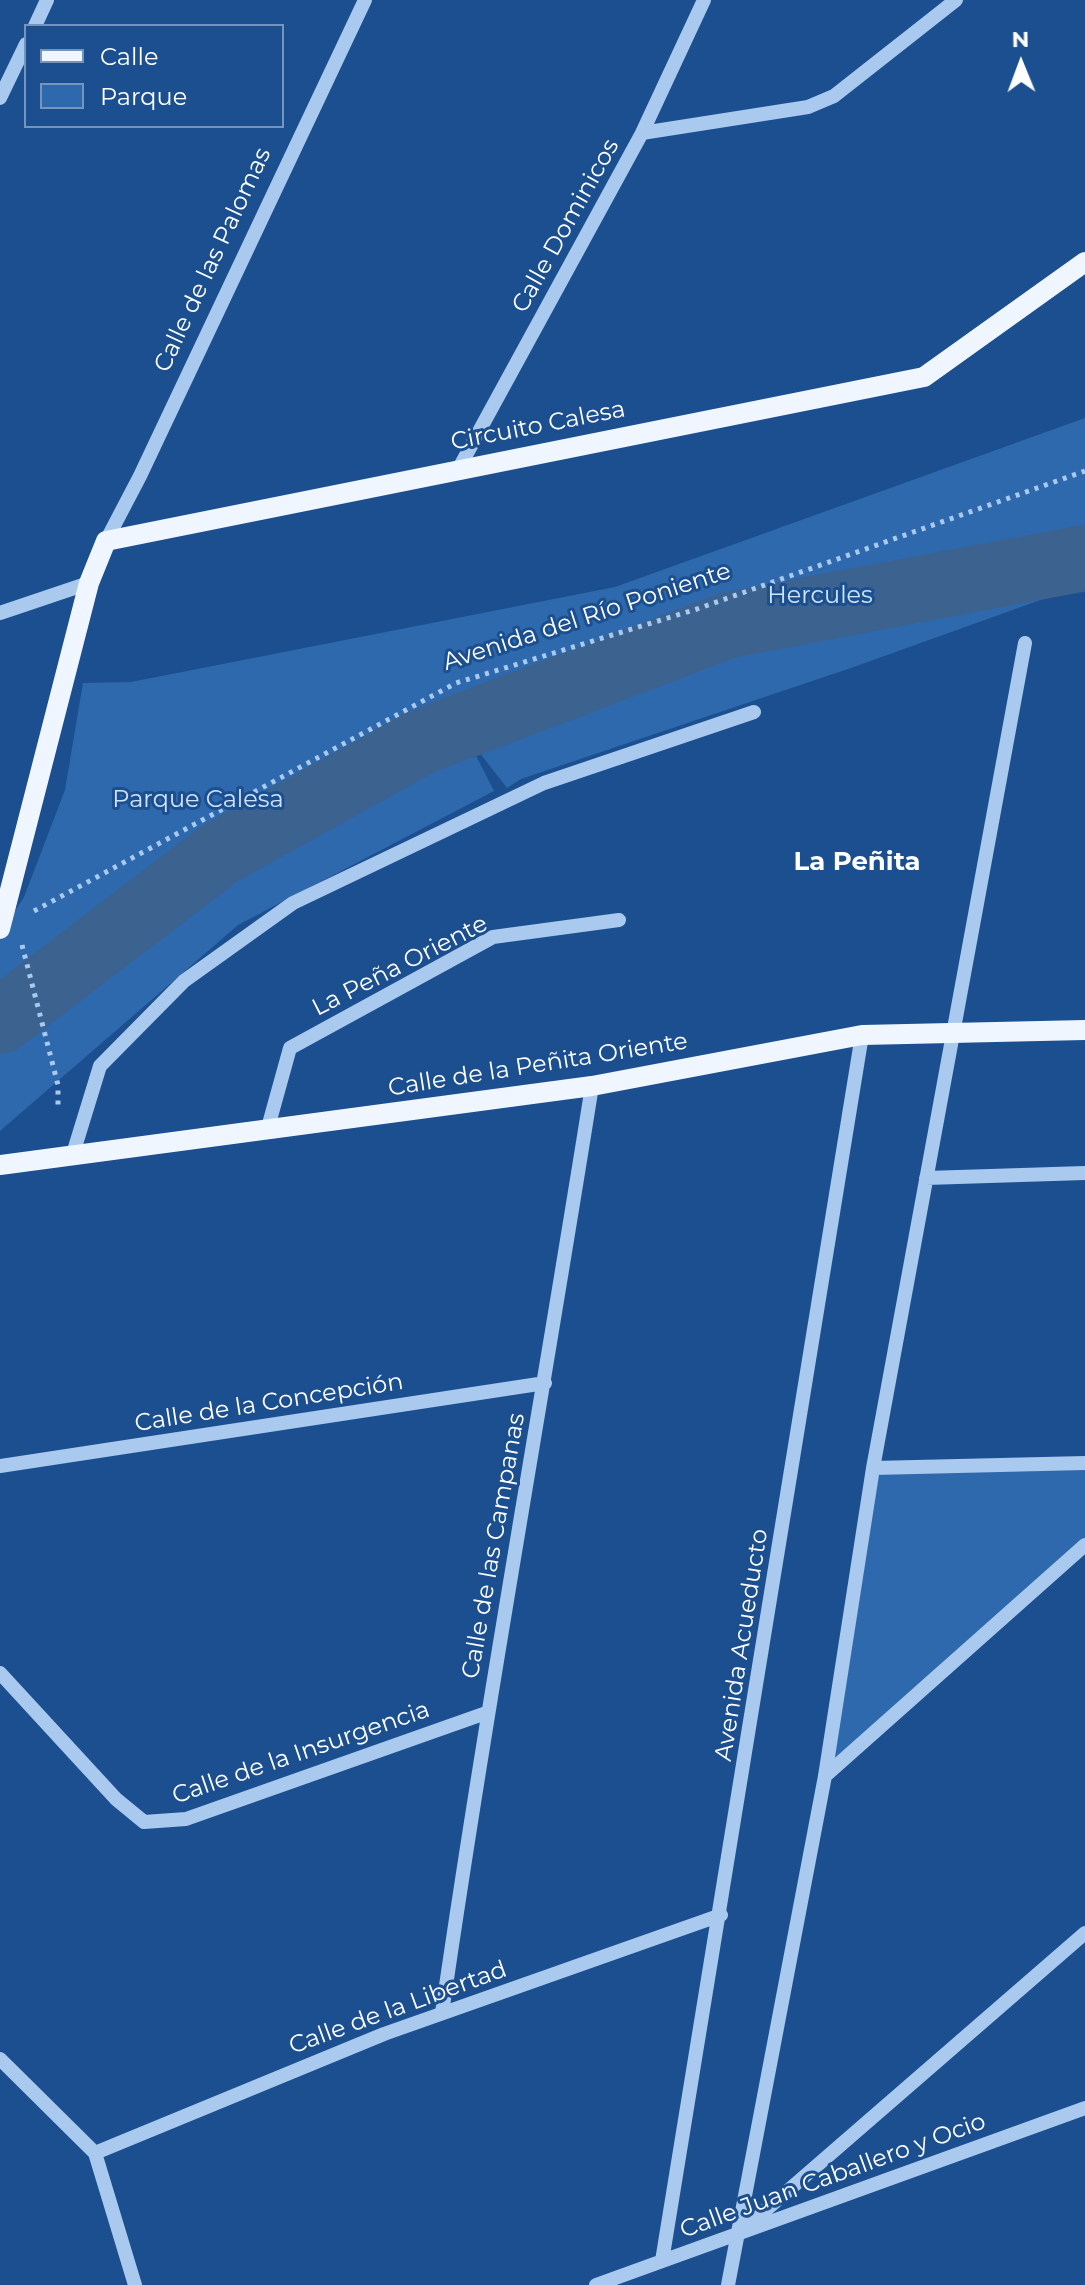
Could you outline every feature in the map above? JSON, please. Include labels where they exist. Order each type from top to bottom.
[{"type":"main road","name":"Circuito Calesa","points":[[106,541],[924,377],[1085,262]]},
{"type":"main road","points":[[0,929],[89,583],[106,541]]},
{"type":"main road","name":"Calle de la Peñita Oriente","points":[[0,1165],[592,1086],[862,1035],[1085,1030]]},
{"type":"street","points":[[36,24],[47,0]]},
{"type":"street","name":"Calle de las Palomas","points":[[106,541],[140,476],[365,0]]},
{"type":"street","name":"Calle Dominicos","points":[[459,468],[642,133],[704,0]]},
{"type":"street","points":[[642,133],[808,107],[834,96],[956,0]]},
{"type":"street","points":[[0,98],[24,48]]},
{"type":"street","points":[[0,613],[89,583]]},
{"type":"street","points":[[728,2285],[825,1776],[873,1468],[1025,643]]},
{"type":"street","points":[[72,1157],[100,1066],[184,981],[293,903],[544,783],[754,712]]},
{"type":"street","name":"La Peña Oriente","points":[[267,1131],[290,1048],[493,937],[619,920]]},
{"type":"street","name":"Avenida Acueducto","points":[[662,2261],[721,1915],[862,1035]]},
{"type":"street","name":"Calle de las Campanas","points":[[442,2013],[486,1713],[545,1383],[592,1086]]},
{"type":"street","points":[[926,1178],[1085,1173]]},
{"type":"street","name":"Calle de la Concepción","points":[[0,1466],[545,1383]]},
{"type":"street","points":[[873,1468],[1085,1463]]},
{"type":"street","points":[[825,1776],[1085,1545]]},
{"type":"street","name":"Calle de la Insurgencia","points":[[0,1673],[116,1799],[144,1822],[186,1819],[486,1713]]},
{"type":"street","name":"Calle de la Libertad","points":[[95,2153],[384,2034],[721,1915]]},
{"type":"street","points":[[739,2233],[1085,1933]]},
{"type":"street","points":[[0,2059],[95,2153],[135,2285]]},
{"type":"street","name":"Calle Juan Caballero y Ocio","points":[[596,2285],[1085,2108]]},
{"type":"path","name":"Avenida del Río Poniente","points":[[0,929],[456,683],[697,609],[1085,471]]},
{"type":"path","points":[[24,950],[58,1085]]},
{"type":"green space","points":[[1085,418],[1085,584],[851,668],[521,779],[507,788],[465,734],[494,791],[238,925],[0,1131],[0,934],[24,897],[65,790],[83,683],[131,682],[615,587]]},
{"type":"green space","points":[[1085,1463],[1085,1545],[825,1776],[873,1468]]},
{"type":"waterway","points":[[0,1021],[219,854],[421,742],[729,625],[1085,558]]},
{"type":"district","name":"La Peñita","points":[[857,862]]},
{"type":"park label","name":"Hercules","points":[[820,596]]},
{"type":"park label","name":"Parque Calesa","points":[[198,800]]}]
